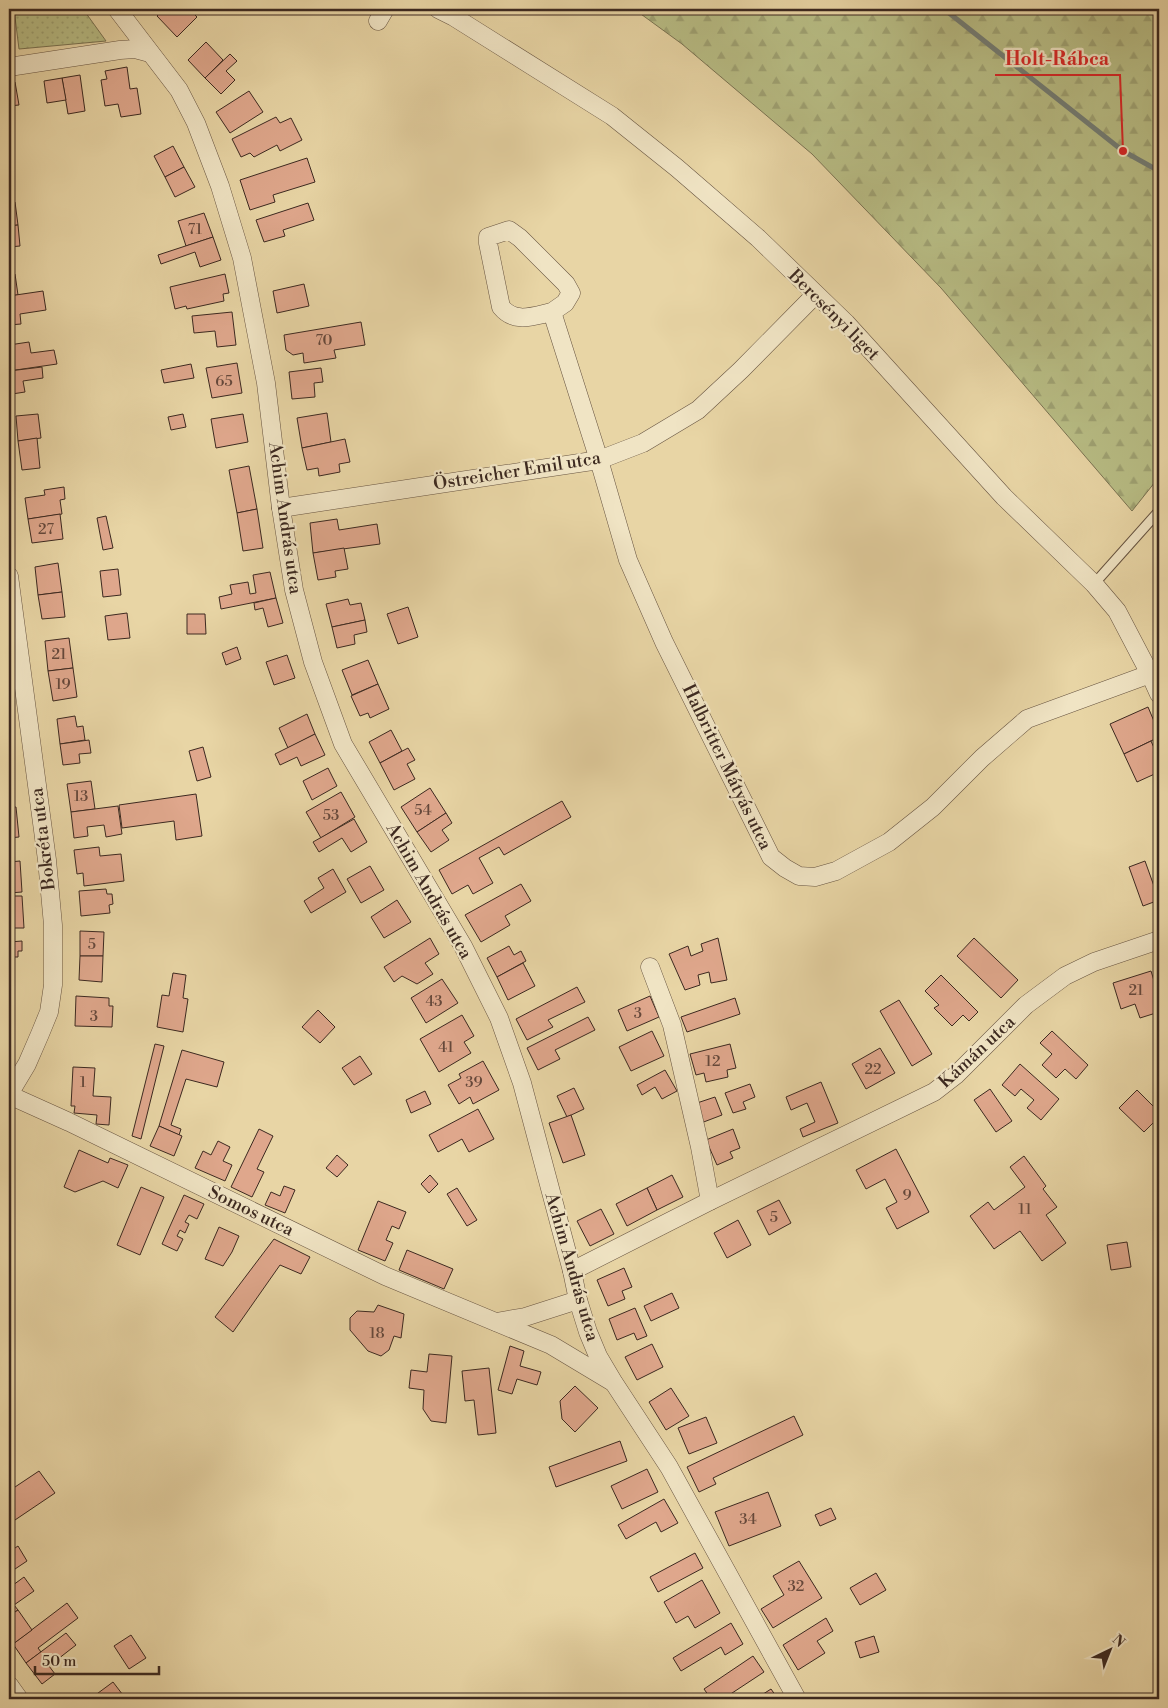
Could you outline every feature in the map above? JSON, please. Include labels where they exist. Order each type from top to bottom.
[{"type":"street","name":"Achim András utca","points":[[117,9],[180,90],[196,123],[220,186],[242,258],[266,383],[281,508],[294,590],[310,653],[343,744],[463,946],[499,1018],[522,1083],[578,1300],[598,1356],[669,1467],[797,1699]]},
{"type":"street","name":"Bercsényi liget","points":[[438,9],[454,17],[612,116],[677,168],[758,238],[846,323],[1004,497],[1094,584],[1117,611],[1159,694]]},
{"type":"street","points":[[9,67],[120,50],[135,49],[150,53]]},
{"type":"street","points":[[509,230],[520,238],[566,284],[571,293],[565,303],[552,312],[520,318],[507,314],[501,307],[488,237],[509,230]]},
{"type":"street","name":"Östreicher Emil utca","points":[[281,508],[599,460],[643,443],[698,410],[741,370],[815,294]]},
{"type":"street","name":"Halbritter Mátyás utca","points":[[552,312],[599,460],[628,560],[664,642],[771,857],[785,868],[799,876],[815,877],[836,871],[889,842],[933,807],[982,758],[1027,719],[1150,674]]},
{"type":"street","name":"Bokréta utca","points":[[9,576],[47,860],[53,925],[53,985],[49,1012],[27,1064],[9,1094]]},
{"type":"street","name":"Kámán utca","points":[[572,1271],[710,1201],[934,1092],[956,1075],[1026,1006],[1065,976],[1094,962],[1159,940]]},
{"type":"street","points":[[650,967],[672,1025],[700,1147],[710,1201]]},
{"type":"street","name":"Somos utca","points":[[9,1094],[385,1276],[551,1345],[614,1383]]},
{"type":"street","points":[[496,1322],[525,1318],[578,1300]]},
{"type":"street","points":[[9,1685],[19,1699]]},
{"type":"lane","points":[[1094,584],[1159,512]]},
{"type":"green space","points":[[14,9],[83,9],[106,41],[19,49]]},
{"type":"green space","points":[[634,9],[1159,9],[1159,477],[1132,511],[941,288],[812,154],[682,44]]},
{"type":"building","points":[[164,9],[189,9],[197,17],[177,37],[157,16]]},
{"type":"building","points":[[206,42],[223,60],[205,78],[188,60]]},
{"type":"building","points":[[230,54],[237,61],[226,71],[235,80],[221,94],[205,78]]},
{"type":"building","points":[[127,67],[130,89],[137,88],[141,114],[121,117],[118,104],[105,106],[101,80],[107,79],[105,71]]},
{"type":"building","points":[[80,75],[85,111],[68,114],[62,78]]},
{"type":"building","points":[[62,78],[66,100],[47,103],[44,81]]},
{"type":"building","points":[[15,82],[19,105],[9,106],[9,83]]},
{"type":"building","points":[[249,91],[263,112],[230,133],[216,112]]},
{"type":"building","points":[[276,117],[280,123],[291,118],[302,140],[280,151],[277,145],[254,157],[250,153],[241,157],[232,139]]},
{"type":"building","points":[[173,146],[184,167],[165,177],[154,156]]},
{"type":"building","points":[[307,158],[315,182],[273,195],[275,202],[250,210],[240,180]]},
{"type":"building","points":[[184,167],[195,187],[175,197],[165,177]]},
{"type":"building","points":[[9,202],[15,202],[18,225],[9,226]]},
{"type":"building","points":[[308,203],[314,220],[283,230],[285,236],[264,242],[256,220]]},
{"type":"building","points":[[204,213],[213,237],[186,246],[178,221]]},
{"type":"building","points":[[18,225],[20,246],[9,247],[9,226]]},
{"type":"building","points":[[213,237],[221,260],[200,267],[195,252],[161,264],[158,255]]},
{"type":"building","points":[[15,274],[18,295],[9,296],[9,275]]},
{"type":"building","points":[[225,274],[229,293],[223,294],[224,301],[187,309],[186,306],[175,309],[170,287]]},
{"type":"building","points":[[304,284],[309,306],[277,313],[273,291]]},
{"type":"building","points":[[43,291],[46,310],[20,314],[21,324],[9,325],[9,296]]},
{"type":"building","points":[[232,312],[236,345],[217,347],[215,331],[194,333],[192,316]]},
{"type":"building","points":[[361,322],[365,345],[334,350],[336,358],[304,363],[303,353],[293,355],[286,350],[284,335]]},
{"type":"building","points":[[29,342],[31,353],[54,350],[57,364],[9,371],[9,345]]},
{"type":"building","points":[[237,363],[242,393],[212,398],[206,368]]},
{"type":"building","points":[[191,364],[194,378],[164,383],[161,370]]},
{"type":"building","points":[[42,367],[43,378],[23,381],[25,392],[12,394],[9,371]]},
{"type":"building","points":[[321,368],[323,382],[314,383],[315,397],[292,399],[289,372]]},
{"type":"building","points":[[327,413],[331,442],[302,448],[297,418]]},
{"type":"building","points":[[38,414],[41,438],[18,441],[16,416]]},
{"type":"building","points":[[183,414],[186,427],[171,430],[168,417]]},
{"type":"building","points":[[243,414],[248,442],[216,448],[211,419]]},
{"type":"building","points":[[37,438],[40,468],[22,470],[18,441]]},
{"type":"building","points":[[345,439],[350,462],[339,464],[340,472],[319,476],[318,468],[307,470],[302,448]]},
{"type":"building","points":[[249,466],[257,509],[237,513],[229,470]]},
{"type":"building","points":[[64,487],[65,499],[60,500],[62,514],[28,519],[25,498],[45,495],[44,490]]},
{"type":"building","points":[[257,509],[263,548],[243,551],[237,513]]},
{"type":"building","points":[[60,514],[63,539],[32,543],[28,519]]},
{"type":"building","points":[[106,516],[113,548],[103,550],[97,518]]},
{"type":"building","points":[[337,519],[339,530],[377,524],[380,544],[313,553],[310,523]]},
{"type":"building","points":[[344,548],[348,569],[335,571],[336,577],[318,580],[313,553]]},
{"type":"building","points":[[58,563],[62,592],[38,595],[35,567]]},
{"type":"building","points":[[118,569],[121,595],[103,597],[100,571]]},
{"type":"building","points":[[270,572],[276,598],[221,609],[219,597],[232,594],[230,585],[248,582],[250,594],[256,593],[253,575]]},
{"type":"building","points":[[62,592],[65,617],[42,619],[38,595]]},
{"type":"building","points":[[276,598],[283,623],[268,627],[263,608],[255,610],[254,603]]},
{"type":"building","points":[[348,599],[350,605],[361,603],[365,620],[332,627],[326,604]]},
{"type":"building","points":[[408,607],[418,637],[398,644],[387,614]]},
{"type":"building","points":[[127,613],[130,638],[108,640],[105,616]]},
{"type":"building","points":[[187,614],[205,614],[206,634],[187,634]]},
{"type":"building","points":[[365,620],[367,632],[354,635],[355,644],[337,648],[332,627]]},
{"type":"building","points":[[69,638],[73,668],[48,671],[45,641]]},
{"type":"building","points":[[237,647],[241,659],[226,665],[222,653]]},
{"type":"building","points":[[287,655],[295,678],[274,685],[266,662]]},
{"type":"building","points":[[368,660],[378,684],[352,695],[342,670]]},
{"type":"building","points":[[73,668],[77,697],[53,701],[48,671]]},
{"type":"building","points":[[378,684],[389,709],[370,718],[368,713],[360,716],[351,696]]},
{"type":"building","points":[[1148,707],[1159,737],[1124,754],[1110,724]]},
{"type":"building","points":[[307,714],[315,734],[288,748],[279,728]]},
{"type":"building","points":[[75,716],[77,727],[83,726],[85,740],[60,744],[57,719]]},
{"type":"building","points":[[391,730],[402,751],[380,763],[369,742]]},
{"type":"building","points":[[315,734],[325,755],[301,766],[297,757],[280,765],[275,754]]},
{"type":"building","points":[[89,740],[91,753],[79,754],[80,763],[63,765],[60,744]]},
{"type":"building","points":[[1151,741],[1159,759],[1159,772],[1137,782],[1124,754]]},
{"type":"building","points":[[203,747],[211,777],[197,781],[189,751]]},
{"type":"building","points":[[408,748],[415,760],[407,764],[415,779],[394,790],[380,763]]},
{"type":"building","points":[[9,759],[12,759],[14,783],[9,784]]},
{"type":"building","points":[[328,768],[337,786],[312,800],[303,781]]},
{"type":"building","points":[[91,781],[95,809],[71,812],[67,784]]},
{"type":"building","points":[[430,788],[446,813],[417,832],[401,807]]},
{"type":"building","points":[[341,792],[355,817],[321,838],[306,812]]},
{"type":"building","points":[[196,794],[202,836],[176,840],[174,821],[122,828],[119,805]]},
{"type":"building","points":[[562,801],[571,817],[504,855],[499,847],[479,858],[493,883],[473,894],[468,885],[452,894],[439,870]]},
{"type":"building","points":[[118,806],[122,834],[106,837],[104,825],[87,827],[88,836],[74,838],[71,812]]},
{"type":"building","points":[[9,807],[16,807],[19,837],[9,838]]},
{"type":"building","points":[[446,813],[452,823],[442,830],[449,840],[431,852],[417,832]]},
{"type":"building","points":[[354,819],[367,842],[351,852],[342,838],[319,852],[313,842]]},
{"type":"building","points":[[99,847],[100,856],[121,854],[124,881],[84,886],[83,873],[77,874],[74,850]]},
{"type":"building","points":[[20,861],[22,892],[9,893],[9,862]]},
{"type":"building","points":[[1145,861],[1159,900],[1143,906],[1129,867]]},
{"type":"building","points":[[370,866],[384,890],[361,903],[347,879]]},
{"type":"building","points":[[333,869],[346,892],[311,913],[304,901],[324,888],[318,878]]},
{"type":"building","points":[[521,884],[531,901],[505,916],[510,925],[481,942],[465,915]]},
{"type":"building","points":[[106,889],[107,894],[112,894],[113,904],[109,905],[110,913],[81,916],[79,891]]},
{"type":"building","points":[[9,896],[22,896],[24,928],[9,928]]},
{"type":"building","points":[[397,900],[411,922],[384,938],[371,917]]},
{"type":"building","points":[[80,931],[104,932],[103,956],[80,956]]},
{"type":"building","points":[[430,938],[439,954],[425,963],[433,974],[417,984],[402,976],[394,982],[384,967]]},
{"type":"building","points":[[718,938],[727,980],[711,983],[709,972],[698,975],[700,985],[685,990],[669,954],[688,946],[691,956],[703,951],[701,944]]},
{"type":"building","points":[[974,938],[1018,980],[1001,998],[957,956]]},
{"type":"building","points":[[22,941],[22,951],[18,951],[18,957],[9,957],[9,942]]},
{"type":"building","points":[[509,946],[514,955],[521,951],[526,961],[497,977],[487,958]]},
{"type":"building","points":[[80,956],[103,956],[102,982],[79,980]]},
{"type":"building","points":[[523,963],[535,986],[508,1000],[497,977]]},
{"type":"building","points":[[1151,971],[1159,997],[1159,1012],[1140,1018],[1135,1004],[1121,1009],[1113,983]]},
{"type":"building","points":[[173,973],[186,975],[183,998],[188,999],[183,1032],[157,1027],[162,995],[169,996]]},
{"type":"building","points":[[941,975],[978,1012],[969,1021],[963,1015],[952,1026],[934,1008],[939,1005],[925,991]]},
{"type":"building","points":[[442,979],[458,1003],[426,1023],[411,998]]},
{"type":"building","points":[[577,987],[585,1002],[548,1020],[553,1027],[527,1040],[516,1019]]},
{"type":"building","points":[[76,996],[109,998],[109,1006],[113,1006],[112,1027],[75,1026]]},
{"type":"building","points":[[650,996],[659,1017],[627,1031],[618,1010]]},
{"type":"building","points":[[735,998],[740,1014],[687,1032],[681,1017]]},
{"type":"building","points":[[899,1000],[932,1054],[912,1066],[880,1011]]},
{"type":"building","points":[[318,1010],[335,1027],[320,1043],[302,1027]]},
{"type":"building","points":[[462,1015],[474,1036],[464,1042],[471,1053],[439,1072],[420,1039]]},
{"type":"building","points":[[588,1017],[595,1030],[555,1050],[560,1059],[538,1070],[527,1048]]},
{"type":"building","points":[[652,1031],[664,1056],[631,1071],[619,1047]]},
{"type":"building","points":[[1052,1031],[1088,1065],[1076,1079],[1065,1069],[1056,1078],[1042,1065],[1052,1054],[1040,1043]]},
{"type":"building","points":[[155,1044],[164,1046],[141,1139],[132,1136]]},
{"type":"building","points":[[730,1044],[736,1068],[727,1070],[728,1077],[706,1082],[704,1073],[696,1075],[690,1054]]},
{"type":"building","points":[[880,1048],[895,1073],[866,1089],[852,1064]]},
{"type":"building","points":[[182,1050],[224,1062],[217,1087],[186,1079],[171,1125],[181,1129],[179,1135],[159,1126]]},
{"type":"building","points":[[360,1056],[372,1074],[354,1085],[342,1068]]},
{"type":"building","points":[[483,1061],[499,1090],[473,1104],[470,1097],[459,1104],[448,1085],[461,1078],[459,1074]]},
{"type":"building","points":[[1020,1064],[1059,1099],[1041,1120],[1027,1108],[1034,1100],[1021,1089],[1015,1096],[1002,1085]]},
{"type":"building","points":[[73,1067],[95,1068],[93,1096],[111,1097],[109,1125],[96,1124],[97,1115],[74,1113],[75,1106],[71,1106]]},
{"type":"building","points":[[665,1070],[677,1091],[662,1099],[655,1087],[642,1095],[637,1085]]},
{"type":"building","points":[[821,1082],[838,1123],[803,1137],[800,1129],[815,1122],[807,1103],[791,1110],[786,1097]]},
{"type":"building","points":[[750,1084],[755,1097],[743,1102],[746,1109],[733,1113],[725,1093]]},
{"type":"building","points":[[574,1088],[584,1109],[567,1117],[557,1096]]},
{"type":"building","points":[[990,1089],[1012,1121],[996,1132],[974,1100]]},
{"type":"building","points":[[1137,1090],[1159,1112],[1159,1117],[1144,1132],[1119,1108]]},
{"type":"building","points":[[425,1091],[431,1104],[411,1113],[406,1100]]},
{"type":"building","points":[[715,1097],[722,1115],[701,1123],[694,1104]]},
{"type":"building","points":[[478,1109],[494,1139],[469,1152],[462,1139],[438,1152],[429,1135]]},
{"type":"building","points":[[571,1115],[585,1155],[563,1163],[549,1123]]},
{"type":"building","points":[[159,1126],[182,1136],[174,1156],[150,1146]]},
{"type":"building","points":[[259,1129],[273,1136],[257,1169],[264,1172],[252,1197],[231,1187]]},
{"type":"building","points":[[733,1129],[740,1148],[730,1152],[733,1158],[717,1165],[706,1140]]},
{"type":"building","points":[[218,1141],[230,1147],[223,1161],[232,1165],[225,1181],[195,1168],[203,1151],[211,1155]]},
{"type":"building","points":[[896,1149],[929,1212],[897,1229],[886,1208],[897,1202],[885,1179],[866,1189],[856,1170]]},
{"type":"building","points":[[79,1150],[108,1163],[110,1158],[128,1165],[118,1188],[103,1181],[75,1192],[64,1187]]},
{"type":"building","points":[[337,1155],[348,1165],[337,1177],[326,1168]]},
{"type":"building","points":[[1024,1156],[1046,1186],[1043,1189],[1057,1207],[1046,1215],[1066,1243],[1042,1261],[1020,1231],[994,1249],[970,1216],[988,1202],[994,1210],[1025,1187],[1010,1167]]},
{"type":"building","points":[[430,1175],[438,1184],[429,1193],[421,1184]]},
{"type":"building","points":[[672,1175],[683,1197],[657,1210],[647,1188]]},
{"type":"building","points":[[284,1186],[295,1190],[285,1213],[265,1205],[271,1192],[280,1196]]},
{"type":"building","points":[[141,1187],[164,1197],[140,1255],[117,1245]]},
{"type":"building","points":[[457,1188],[477,1220],[467,1226],[447,1194]]},
{"type":"building","points":[[647,1188],[657,1210],[627,1226],[616,1204]]},
{"type":"building","points":[[184,1195],[204,1204],[197,1219],[189,1215],[185,1222],[189,1224],[185,1233],[180,1230],[177,1236],[183,1239],[177,1251],[162,1244]]},
{"type":"building","points":[[779,1200],[791,1223],[769,1235],[757,1211]]},
{"type":"building","points":[[378,1201],[406,1212],[399,1229],[392,1226],[386,1240],[393,1243],[385,1261],[358,1250]]},
{"type":"building","points":[[601,1209],[614,1234],[590,1246],[577,1221]]},
{"type":"building","points":[[738,1220],[751,1245],[727,1258],[714,1233]]},
{"type":"building","points":[[219,1227],[239,1236],[223,1266],[205,1259]]},
{"type":"building","points":[[274,1239],[310,1257],[301,1274],[280,1265],[233,1332],[215,1317]]},
{"type":"building","points":[[1127,1242],[1131,1267],[1111,1270],[1107,1245]]},
{"type":"building","points":[[407,1250],[453,1269],[444,1289],[399,1270]]},
{"type":"building","points":[[624,1268],[632,1287],[622,1291],[625,1299],[608,1306],[597,1280]]},
{"type":"building","points":[[672,1293],[679,1308],[651,1321],[644,1306]]},
{"type":"building","points":[[378,1305],[404,1314],[401,1338],[394,1336],[389,1350],[381,1356],[368,1351],[350,1330],[350,1318],[357,1311],[374,1312]]},
{"type":"building","points":[[635,1308],[647,1336],[637,1340],[634,1333],[617,1340],[609,1319]]},
{"type":"building","points":[[652,1344],[663,1367],[637,1380],[625,1357]]},
{"type":"building","points":[[510,1346],[524,1351],[520,1366],[541,1372],[537,1385],[517,1379],[512,1394],[498,1390]]},
{"type":"building","points":[[429,1354],[452,1356],[446,1423],[431,1421],[423,1409],[424,1390],[409,1388],[411,1370],[427,1372]]},
{"type":"building","points":[[489,1368],[496,1433],[478,1435],[474,1400],[465,1401],[462,1371]]},
{"type":"building","points":[[575,1386],[598,1408],[575,1432],[562,1419],[560,1401]]},
{"type":"building","points":[[671,1388],[689,1416],[666,1430],[649,1402]]},
{"type":"building","points":[[794,1416],[803,1435],[713,1478],[716,1484],[699,1492],[687,1467]]},
{"type":"building","points":[[706,1417],[717,1443],[689,1454],[678,1428]]},
{"type":"building","points":[[620,1441],[627,1461],[556,1487],[549,1467]]},
{"type":"building","points":[[647,1469],[658,1492],[622,1509],[611,1486]]},
{"type":"building","points":[[39,1471],[55,1493],[15,1520],[9,1510],[9,1491]]},
{"type":"building","points":[[768,1492],[781,1526],[729,1546],[715,1512]]},
{"type":"building","points":[[664,1499],[678,1523],[661,1532],[656,1522],[626,1539],[618,1525]]},
{"type":"building","points":[[831,1508],[836,1519],[820,1526],[815,1515]]},
{"type":"building","points":[[18,1546],[27,1561],[9,1573],[9,1552]]},
{"type":"building","points":[[695,1553],[703,1568],[658,1592],[650,1577]]},
{"type":"building","points":[[799,1561],[822,1598],[773,1628],[761,1609],[784,1595],[773,1576]]},
{"type":"building","points":[[876,1573],[886,1590],[860,1605],[850,1588]]},
{"type":"building","points":[[24,1577],[34,1591],[14,1605],[18,1610],[9,1616],[9,1588]]},
{"type":"building","points":[[702,1580],[720,1613],[695,1628],[688,1616],[676,1623],[664,1602]]},
{"type":"building","points":[[67,1603],[78,1618],[38,1648],[41,1652],[26,1663],[13,1644]]},
{"type":"building","points":[[18,1610],[32,1630],[13,1644],[9,1639],[9,1616]]},
{"type":"building","points":[[826,1618],[833,1631],[817,1641],[825,1653],[798,1670],[783,1645]]},
{"type":"building","points":[[731,1623],[743,1644],[725,1655],[721,1647],[681,1671],[673,1658]]},
{"type":"building","points":[[66,1633],[76,1645],[49,1666],[55,1674],[42,1684],[26,1663]]},
{"type":"building","points":[[131,1635],[146,1658],[129,1669],[114,1646]]},
{"type":"building","points":[[874,1636],[879,1652],[860,1658],[855,1642]]},
{"type":"building","points":[[753,1656],[764,1672],[723,1699],[711,1699],[704,1689]]},
{"type":"building","points":[[113,1682],[126,1699],[90,1699]]},
{"type":"building","points":[[771,1689],[778,1699],[757,1699],[757,1698]]},
{"type":"waterway","points":[[944,9],[1123,151],[1159,171]]},
{"type":"place","name":"Holt-Rábca","points":[[1123,151]]}]
